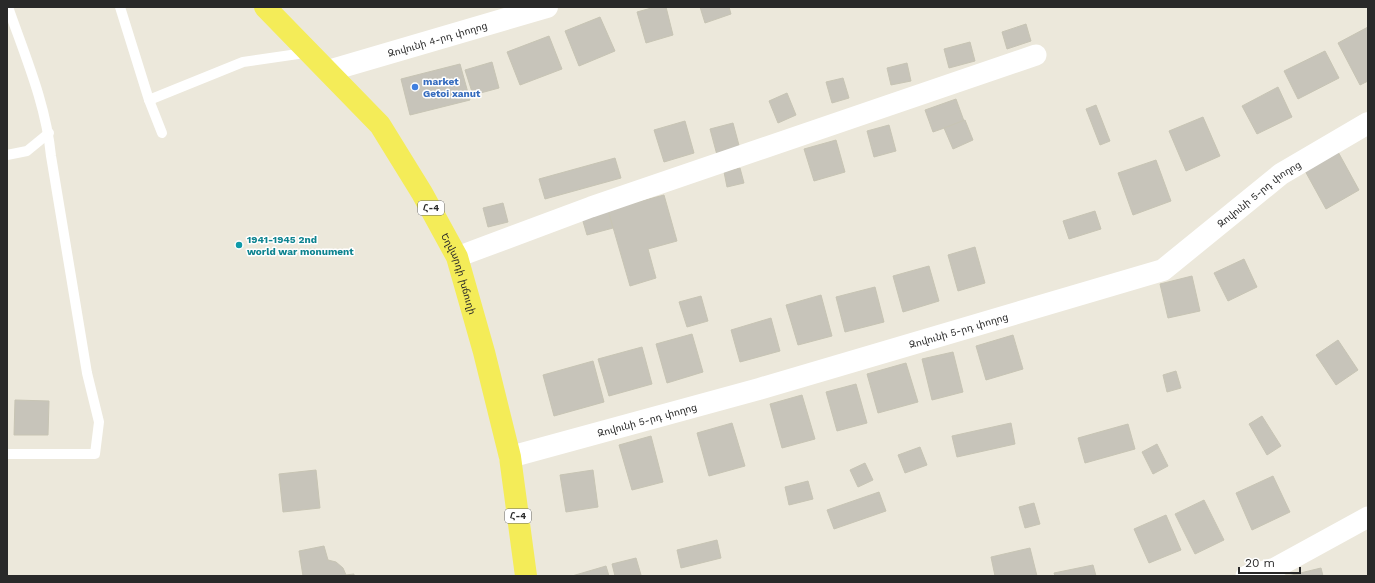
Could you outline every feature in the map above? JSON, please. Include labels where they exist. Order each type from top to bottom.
[{"type":"main road","name":"Եղվարդի խճուղի","points":[[265,7],[380,125],[422,193],[457,257],[484,352],[510,457],[526,576]]},
{"type":"street","name":"Զովունի 4-րդ փողոց","points":[[328,71],[547,7]]},
{"type":"street","points":[[457,257],[591,208],[1036,55]]},
{"type":"street","name":"Զովունի 5-րդ փողոց","points":[[510,457],[759,389],[1163,270],[1281,174],[1368,123]]},
{"type":"street","points":[[1246,576],[1275,568],[1368,517]]},
{"type":"lane","points":[[7,454],[95,454],[98,422],[87,373],[51,156],[49,133],[42,102],[8,7]]},
{"type":"lane","points":[[120,7],[149,100],[162,133]]},
{"type":"lane","points":[[149,100],[243,62],[298,54],[307,50]]},
{"type":"lane","points":[[7,155],[27,151],[49,133]]},
{"type":"building","points":[[655,7],[666,7],[673,35],[646,43],[637,12]]},
{"type":"building","points":[[700,7],[729,7],[731,14],[705,23]]},
{"type":"building","points":[[600,17],[615,51],[579,66],[565,31]]},
{"type":"building","points":[[1026,24],[1031,41],[1007,49],[1002,32]]},
{"type":"building","points":[[1368,27],[1368,81],[1360,85],[1338,43]]},
{"type":"building","points":[[549,36],[562,69],[520,85],[507,52]]},
{"type":"building","points":[[970,42],[975,61],[949,68],[944,49]]},
{"type":"building","points":[[1325,51],[1339,78],[1298,99],[1284,71]]},
{"type":"building","points":[[492,62],[499,88],[473,95],[465,70]]},
{"type":"building","points":[[907,63],[911,81],[891,85],[887,68]]},
{"type":"building","points":[[460,64],[470,100],[410,115],[401,79]]},
{"type":"building","points":[[843,78],[849,98],[832,103],[826,82]]},
{"type":"building","points":[[1278,87],[1292,117],[1257,134],[1242,106]]},
{"type":"building","points":[[787,93],[796,115],[778,123],[769,101]]},
{"type":"building","points":[[956,99],[964,121],[933,132],[925,110]]},
{"type":"building","points":[[1096,105],[1110,141],[1100,145],[1086,109]]},
{"type":"building","points":[[1203,117],[1220,156],[1186,171],[1169,131]]},
{"type":"building","points":[[965,120],[973,140],[953,149],[944,128]]},
{"type":"building","points":[[685,121],[694,153],[664,162],[654,130]]},
{"type":"building","points":[[733,123],[740,149],[717,155],[710,129]]},
{"type":"building","points":[[889,125],[896,151],[874,157],[867,131]]},
{"type":"building","points":[[836,140],[845,172],[814,181],[804,149]]},
{"type":"building","points":[[1337,150],[1359,190],[1326,209],[1304,169]]},
{"type":"building","points":[[615,158],[621,178],[545,199],[539,179]]},
{"type":"building","points":[[1156,160],[1171,201],[1133,215],[1118,173]]},
{"type":"building","points":[[740,168],[744,183],[727,187],[724,172]]},
{"type":"building","points":[[664,195],[677,241],[648,249],[656,278],[630,286],[608,210]]},
{"type":"building","points":[[503,203],[508,222],[488,227],[483,208]]},
{"type":"building","points":[[608,210],[613,228],[587,235],[582,218]]},
{"type":"building","points":[[1095,211],[1101,229],[1069,239],[1063,221]]},
{"type":"building","points":[[975,247],[985,283],[958,291],[948,255]]},
{"type":"building","points":[[1244,259],[1257,287],[1228,301],[1214,273]]},
{"type":"building","points":[[929,266],[939,301],[903,312],[893,276]]},
{"type":"building","points":[[1192,276],[1200,311],[1168,318],[1160,284]]},
{"type":"building","points":[[875,287],[884,322],[845,332],[836,297]]},
{"type":"building","points":[[821,295],[832,336],[798,345],[786,305]]},
{"type":"building","points":[[701,296],[708,321],[687,327],[679,302]]},
{"type":"building","points":[[771,318],[780,351],[740,362],[731,330]]},
{"type":"building","points":[[692,334],[703,372],[667,383],[656,344]]},
{"type":"building","points":[[1013,335],[1023,369],[986,380],[976,346]]},
{"type":"building","points":[[1338,340],[1358,370],[1336,385],[1316,355]]},
{"type":"building","points":[[642,347],[652,384],[609,396],[598,359]]},
{"type":"building","points":[[953,352],[963,392],[932,400],[922,359]]},
{"type":"building","points":[[593,361],[604,402],[554,416],[543,375]]},
{"type":"building","points":[[906,363],[918,402],[878,413],[867,374]]},
{"type":"building","points":[[1176,371],[1181,388],[1167,392],[1163,375]]},
{"type":"building","points":[[856,384],[867,423],[837,431],[826,392]]},
{"type":"building","points":[[802,395],[815,439],[782,448],[770,404]]},
{"type":"building","points":[[15,400],[49,401],[48,435],[14,435]]},
{"type":"building","points":[[1262,416],[1281,446],[1267,455],[1249,424]]},
{"type":"building","points":[[732,423],[745,466],[709,476],[697,433]]},
{"type":"building","points":[[1011,423],[1015,444],[957,457],[952,436]]},
{"type":"building","points":[[1128,424],[1135,449],[1085,463],[1078,438]]},
{"type":"building","points":[[651,436],[663,482],[632,490],[619,445]]},
{"type":"building","points":[[1157,444],[1168,466],[1153,474],[1142,452]]},
{"type":"building","points":[[920,447],[927,465],[905,473],[898,455]]},
{"type":"building","points":[[865,463],[873,480],[858,487],[850,470]]},
{"type":"building","points":[[316,470],[320,508],[283,512],[279,474]]},
{"type":"building","points":[[593,470],[598,507],[566,512],[560,475]]},
{"type":"building","points":[[1273,476],[1290,512],[1252,530],[1236,493]]},
{"type":"building","points":[[808,481],[813,499],[789,505],[785,487]]},
{"type":"building","points":[[879,492],[886,511],[834,529],[827,510]]},
{"type":"building","points":[[1204,500],[1224,540],[1195,554],[1175,514]]},
{"type":"building","points":[[1034,503],[1040,524],[1025,528],[1019,507]]},
{"type":"building","points":[[1166,515],[1181,550],[1149,563],[1134,529]]},
{"type":"building","points":[[717,540],[721,558],[681,568],[677,550]]},
{"type":"building","points":[[324,546],[328,560],[336,562],[343,568],[346,575],[354,574],[354,576],[303,576],[299,551]]},
{"type":"building","points":[[1030,548],[1037,576],[995,576],[991,557]]},
{"type":"building","points":[[636,558],[641,575],[615,576],[612,564]]},
{"type":"building","points":[[1093,565],[1096,576],[1055,576],[1054,573]]},
{"type":"building","points":[[606,566],[609,576],[572,576]]},
{"type":"building","points":[[1321,568],[1323,576],[1288,576]]},
{"type":"place","name":"market Getoi xanut","points":[[415,87]]},
{"type":"place","name":"1941-1945 2nd world war monument","points":[[239,245]]}]
